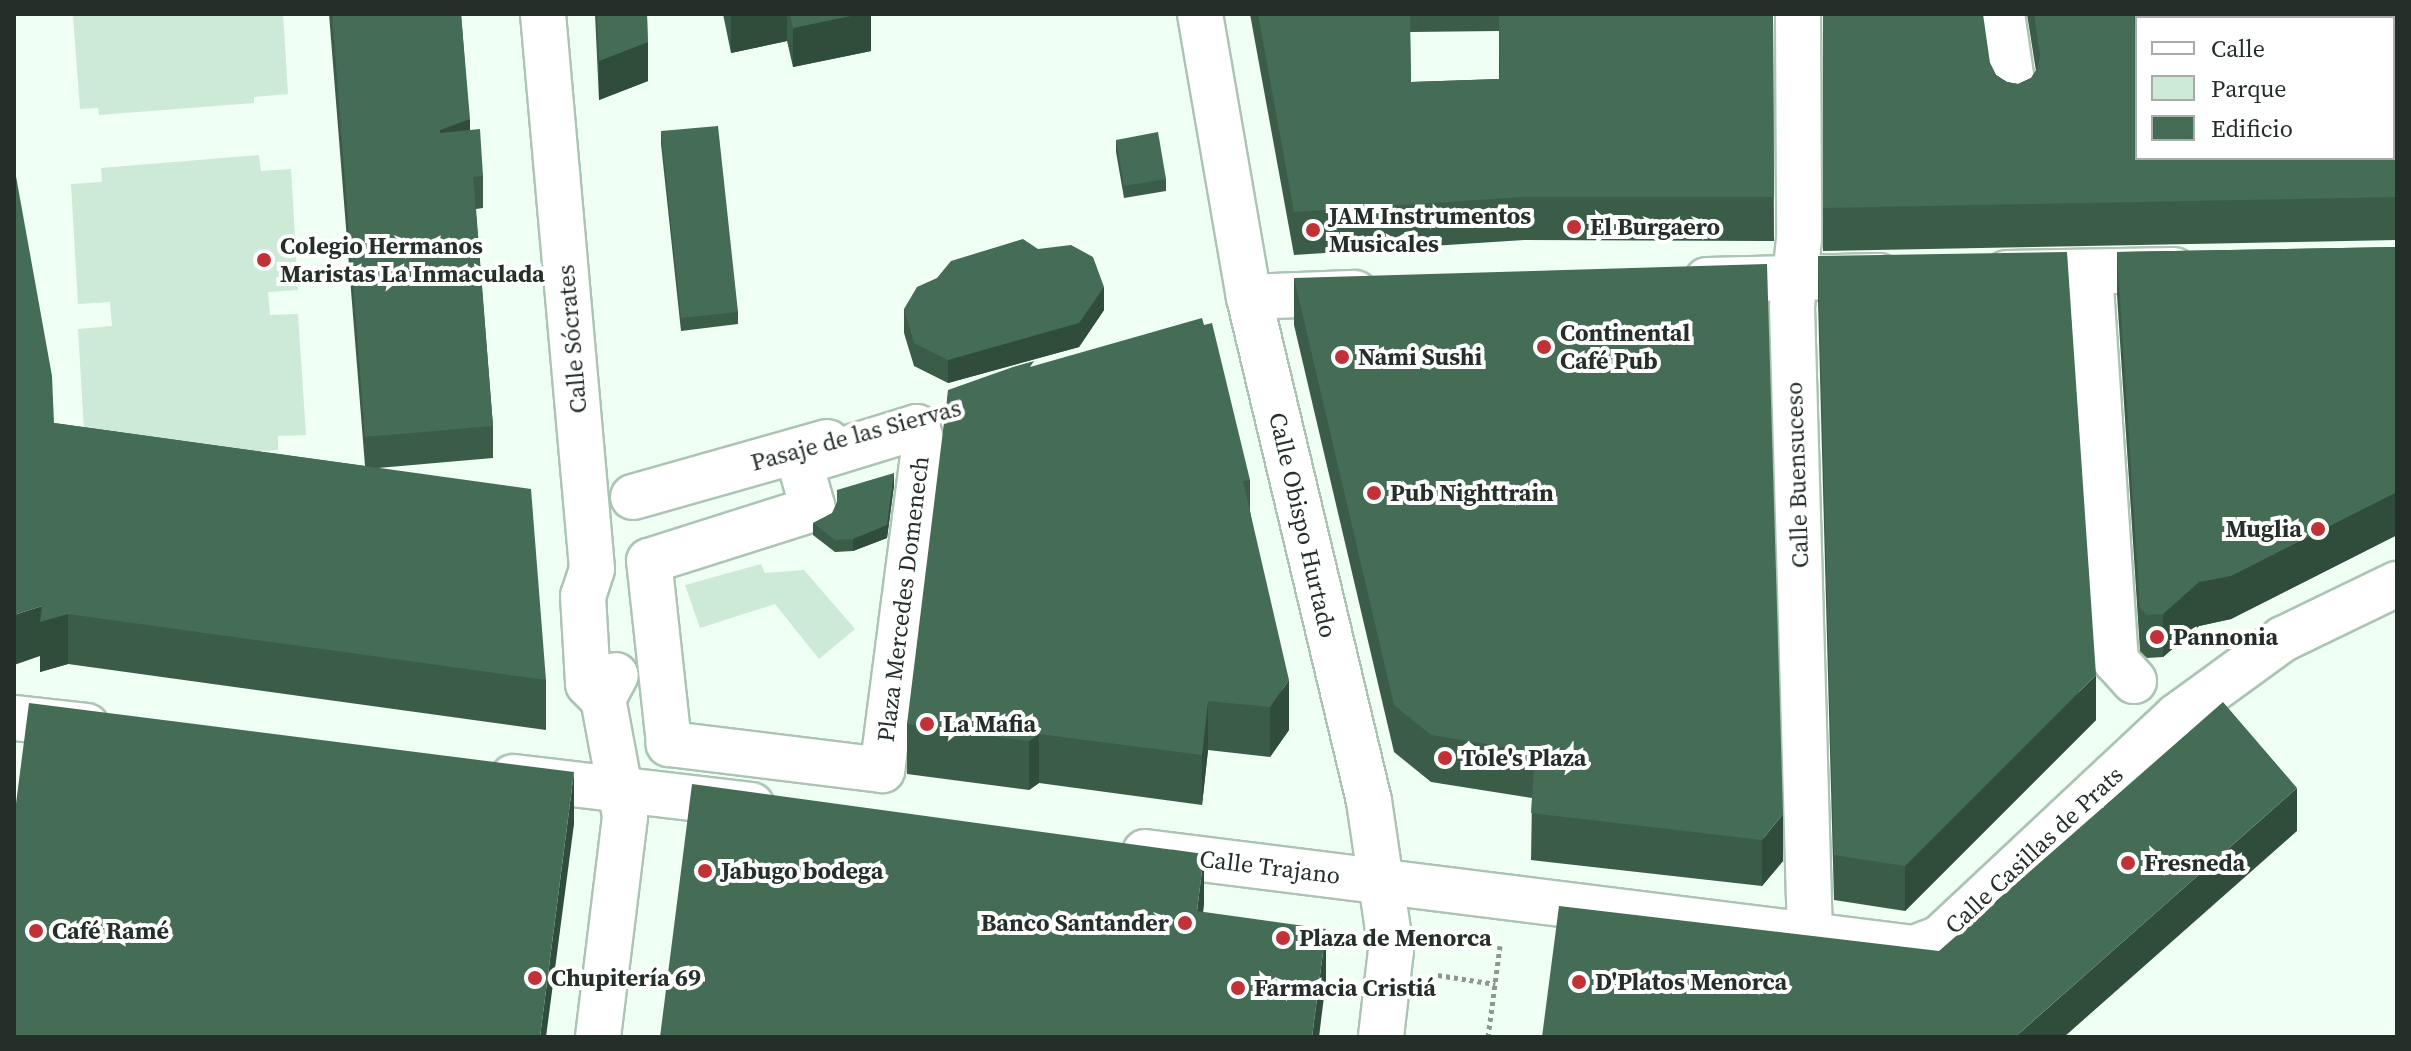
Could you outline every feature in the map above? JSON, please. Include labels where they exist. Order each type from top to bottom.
[{"type":"street","name":"Calle Sócrates","points":[[543,14],[592,569],[610,591],[616,677],[603,699],[625,816],[598,1037]]},
{"type":"street","name":"Calle Obispo Hurtado","points":[[1200,14],[1249,297],[1369,801],[1391,950],[1381,1037]]},
{"type":"street","name":"Calle Buensuceso","points":[[1798,14],[1799,239],[1792,307],[1810,936]]},
{"type":"street","points":[[2002,14],[2015,102]]},
{"type":"street","points":[[1967,274],[2213,269]]},
{"type":"street","points":[[2090,272],[2116,661],[2134,681]]},
{"type":"street","points":[[1660,282],[1921,275]]},
{"type":"street","points":[[1249,297],[1391,292]]},
{"type":"street","name":"Pasaje de las Siervas","points":[[633,497],[913,424],[959,406]]},
{"type":"street","name":"Plaza Mercedes Domenech","points":[[913,424],[875,776],[669,744],[649,561],[813,509],[800,463],[913,424]]},
{"type":"street","name":"Calle Casillas de Prats","points":[[1383,881],[1914,948],[1940,938],[2177,716],[2283,639],[2397,584]]},
{"type":"street","points":[[14,718],[122,731]]},
{"type":"street","points":[[479,773],[798,811]]},
{"type":"street","name":"Calle Trajano","points":[[1112,848],[1383,881]]},
{"type":"path","points":[[1488,1037],[1502,935]]},
{"type":"path","points":[[1427,974],[1495,984]]},
{"type":"green space","points":[[283,14],[288,94],[254,97],[254,103],[99,115],[98,108],[80,109],[73,16]]},
{"type":"green space","points":[[259,155],[261,171],[291,169],[298,290],[268,292],[270,315],[298,314],[306,435],[278,436],[278,450],[120,460],[85,448],[78,329],[112,326],[110,302],[78,304],[71,184],[102,182],[101,168]]},
{"type":"green space","points":[[761,564],[765,573],[804,570],[855,629],[819,659],[775,604],[700,628],[685,585]]},
{"type":"building","points":[[332,14],[461,14],[470,119],[440,130],[440,133],[480,129],[483,176],[473,177],[493,426],[365,437]]},
{"type":"building","points":[[597,14],[647,14],[648,42],[599,61]]},
{"type":"building","points":[[790,14],[860,14],[793,28]]},
{"type":"building","points":[[1258,14],[1410,14],[1411,82],[1500,79],[1499,14],[1773,14],[1774,197],[1524,197],[1294,212]]},
{"type":"building","points":[[1823,14],[1983,14],[1990,63],[1996,75],[2018,84],[2031,78],[2038,67],[2040,55],[2034,14],[2134,14],[2135,160],[2395,160],[2395,16],[2366,16],[2397,14],[2397,197],[1823,208]]},
{"type":"building","points":[[718,126],[738,312],[681,318],[661,131]]},
{"type":"building","points":[[1158,132],[1166,179],[1124,186],[1116,140]]},
{"type":"building","points":[[14,165],[52,376],[54,423],[531,489],[546,680],[68,614],[40,622],[42,606],[14,615]]},
{"type":"building","points":[[1023,239],[1038,249],[1071,245],[1093,257],[1104,287],[1079,323],[948,360],[914,343],[904,309],[917,287],[937,278],[951,261]]},
{"type":"building","points":[[2397,247],[2397,492],[2231,576],[2199,582],[2163,614],[2147,615],[2140,608],[2117,252]]},
{"type":"building","points":[[2067,252],[2096,675],[1905,866],[1834,855],[1818,256]]},
{"type":"building","points":[[1767,264],[1783,814],[1762,840],[1531,813],[1535,752],[1431,735],[1394,705],[1294,278]]},
{"type":"building","points":[[1202,318],[1204,325],[1212,323],[1250,480],[1243,481],[1289,680],[1270,707],[1208,701],[1202,755],[1039,734],[1029,741],[907,724],[948,390],[1034,361],[1030,367]]},
{"type":"building","points":[[894,473],[887,525],[853,539],[835,540],[813,523],[832,513],[837,502],[837,490]]},
{"type":"building","points":[[2397,675],[2397,1037],[2396,1037]]},
{"type":"building","points":[[2223,702],[2297,788],[2015,1037],[1542,1037],[1559,906],[1939,951]]},
{"type":"building","points":[[29,703],[574,772],[540,1037],[14,1037],[14,819]]},
{"type":"building","points":[[692,784],[1204,854],[1197,911],[1326,929],[1312,1037],[660,1037]]},
{"type":"place","name":"El Burgaero","points":[[1574,227]]},
{"type":"place","name":"JAM Instrumentos Musicales","points":[[1313,230]]},
{"type":"place","name":"Colegio Hermanos Maristas La Inmaculada","points":[[264,260]]},
{"type":"place","name":"Continental Café Pub","points":[[1544,347]]},
{"type":"place","name":"Nami Sushi","points":[[1342,357]]},
{"type":"place","name":"Pub Nighttrain","points":[[1374,493]]},
{"type":"place","name":"Muglia","points":[[2318,529]]},
{"type":"place","name":"Pannonia","points":[[2157,637]]},
{"type":"place","name":"La Mafia","points":[[927,724]]},
{"type":"place","name":"Tole's Plaza","points":[[1445,758]]},
{"type":"place","name":"Fresneda","points":[[2128,863]]},
{"type":"place","name":"Jabugo bodega","points":[[705,871]]},
{"type":"place","name":"Banco Santander","points":[[1185,923]]},
{"type":"place","name":"Café Ramé","points":[[36,931]]},
{"type":"place","name":"Plaza de Menorca","points":[[1283,938]]},
{"type":"place","name":"Chupitería 69","points":[[535,978]]},
{"type":"place","name":"D'Platos Menorca","points":[[1579,982]]},
{"type":"place","name":"Farmacia Cristiá","points":[[1238,988]]}]
